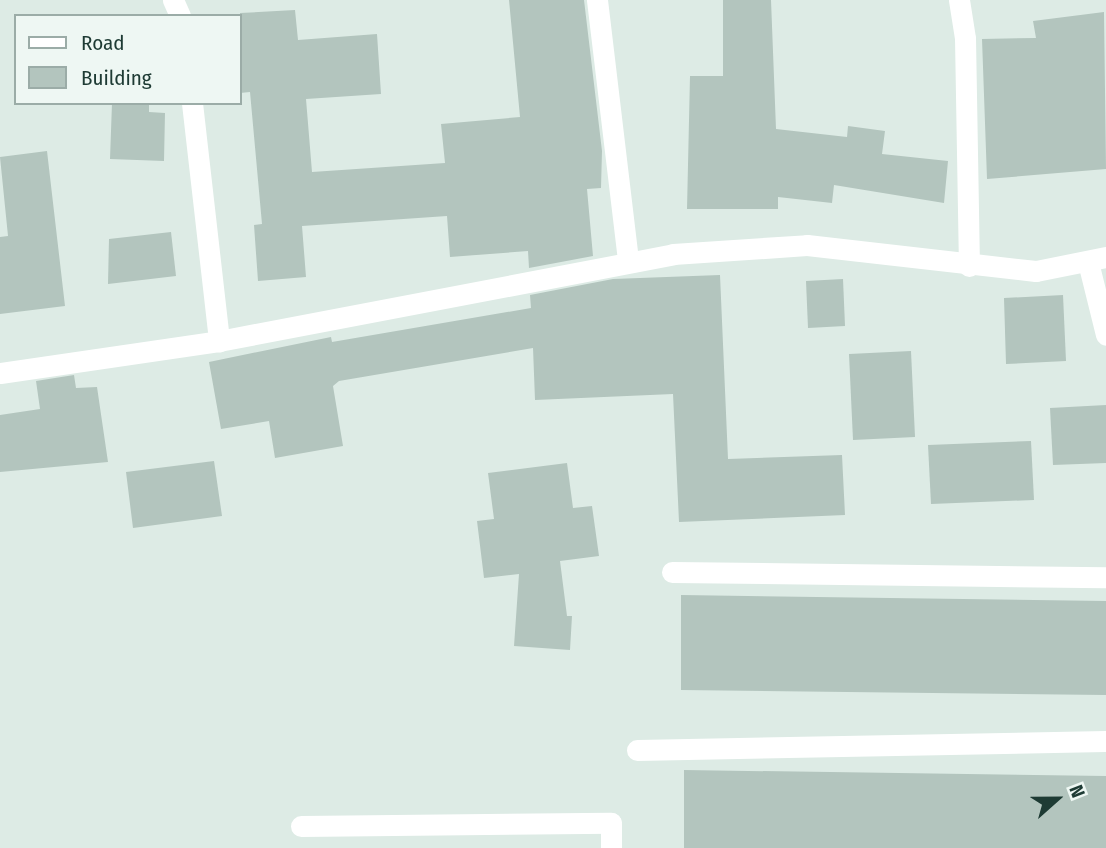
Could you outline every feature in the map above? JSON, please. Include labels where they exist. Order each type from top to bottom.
[{"type":"street","points":[[597,0],[628,260]]},
{"type":"street","points":[[958,0],[965,38],[968,266]]},
{"type":"street","points":[[192,105],[219,341]]},
{"type":"street","points":[[0,373],[219,341],[628,260],[807,245],[968,266],[1036,271],[1097,259],[1106,335]]},
{"type":"street","points":[[672,572],[1106,577]]},
{"type":"street","points":[[637,750],[1106,741]]},
{"type":"street","points":[[301,826],[611,823],[611,848]]},
{"type":"building","points":[[509,0],[584,0],[602,151],[601,188],[587,189],[593,256],[529,268],[528,251],[450,257],[447,216],[302,226],[306,277],[258,281],[254,225],[262,224],[250,92],[242,93],[240,13],[295,10],[298,40],[377,34],[381,94],[306,99],[312,172],[445,163],[441,124],[520,117]]},
{"type":"building","points":[[723,0],[771,0],[776,129],[847,137],[848,126],[885,131],[882,154],[948,161],[944,203],[834,185],[832,203],[778,197],[778,209],[687,209],[690,76],[723,76]]},
{"type":"building","points":[[1104,12],[1106,169],[987,179],[982,39],[1036,38],[1033,21]]},
{"type":"building","points":[[112,105],[149,105],[149,112],[165,113],[164,161],[110,159]]},
{"type":"building","points":[[47,151],[65,306],[0,314],[0,237],[8,236],[0,157]]},
{"type":"building","points":[[171,232],[176,276],[108,284],[109,239]]},
{"type":"building","points":[[720,275],[728,459],[842,455],[845,515],[679,522],[673,394],[535,400],[533,348],[339,381],[333,386],[343,446],[275,458],[269,421],[221,429],[209,362],[331,337],[332,342],[531,308],[530,295],[613,279]]},
{"type":"building","points":[[843,279],[845,326],[808,328],[806,281]]},
{"type":"building","points":[[1063,295],[1066,361],[1006,364],[1004,298]]},
{"type":"building","points":[[911,351],[915,437],[853,440],[849,354]]},
{"type":"building","points":[[74,375],[76,388],[97,387],[108,462],[0,472],[0,415],[40,409],[36,381]]},
{"type":"building","points":[[1106,405],[1106,463],[1053,465],[1050,408]]},
{"type":"building","points":[[1031,441],[1034,500],[931,504],[928,445]]},
{"type":"building","points":[[214,461],[222,516],[133,528],[126,472]]},
{"type":"building","points":[[567,463],[573,508],[592,506],[599,556],[560,561],[567,616],[572,616],[570,650],[514,646],[519,574],[484,578],[477,521],[494,519],[488,473]]},
{"type":"building","points":[[681,595],[1106,601],[1106,695],[681,690]]},
{"type":"building","points":[[684,770],[1106,776],[1106,848],[684,848]]}]
